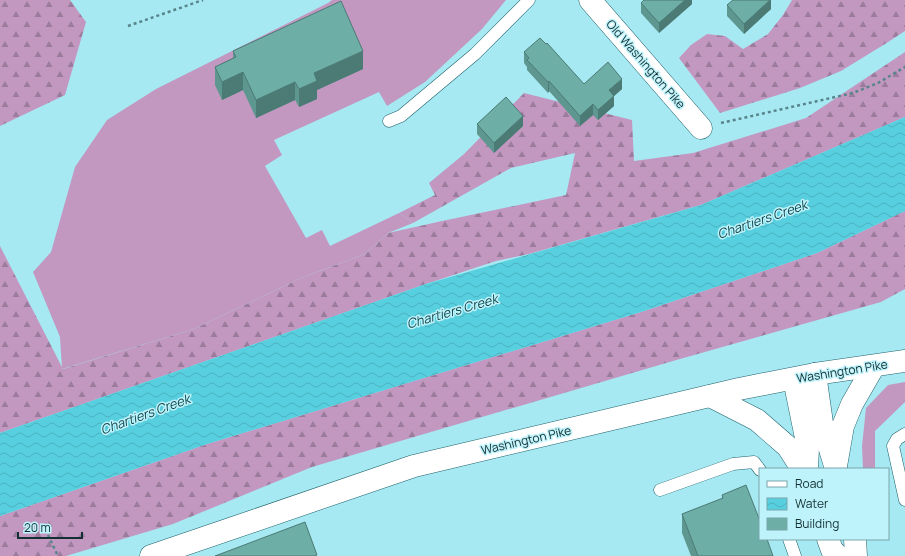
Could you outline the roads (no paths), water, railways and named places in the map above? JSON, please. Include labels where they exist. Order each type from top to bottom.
[{"type":"main road","name":"Old Washington Pike","points":[[590,0],[701,128]]},
{"type":"main road","name":"Washington Pike","points":[[154,556],[414,466],[739,389],[815,374],[905,361]]},
{"type":"main road","points":[[836,468],[843,426],[852,404],[874,366]]},
{"type":"main road","points":[[815,374],[822,422],[836,468]]},
{"type":"main road","points":[[794,379],[808,448],[807,468]]},
{"type":"main road","points":[[710,396],[757,420],[788,447],[801,468]]},
{"type":"main road","points":[[828,540],[832,550],[838,556]]},
{"type":"main road","points":[[854,540],[856,556]]},
{"type":"lane","points":[[389,122],[401,116],[475,54],[529,0]]},
{"type":"lane","points":[[905,434],[897,439],[893,446],[905,500]]},
{"type":"lane","points":[[660,490],[733,464],[754,462],[759,469]]},
{"type":"lane","points":[[789,540],[795,556]]},
{"type":"water","name":"Chartiers Creek","points":[[905,117],[905,211],[817,253],[641,312],[207,444],[0,516],[0,433],[426,284],[701,205]]}]
